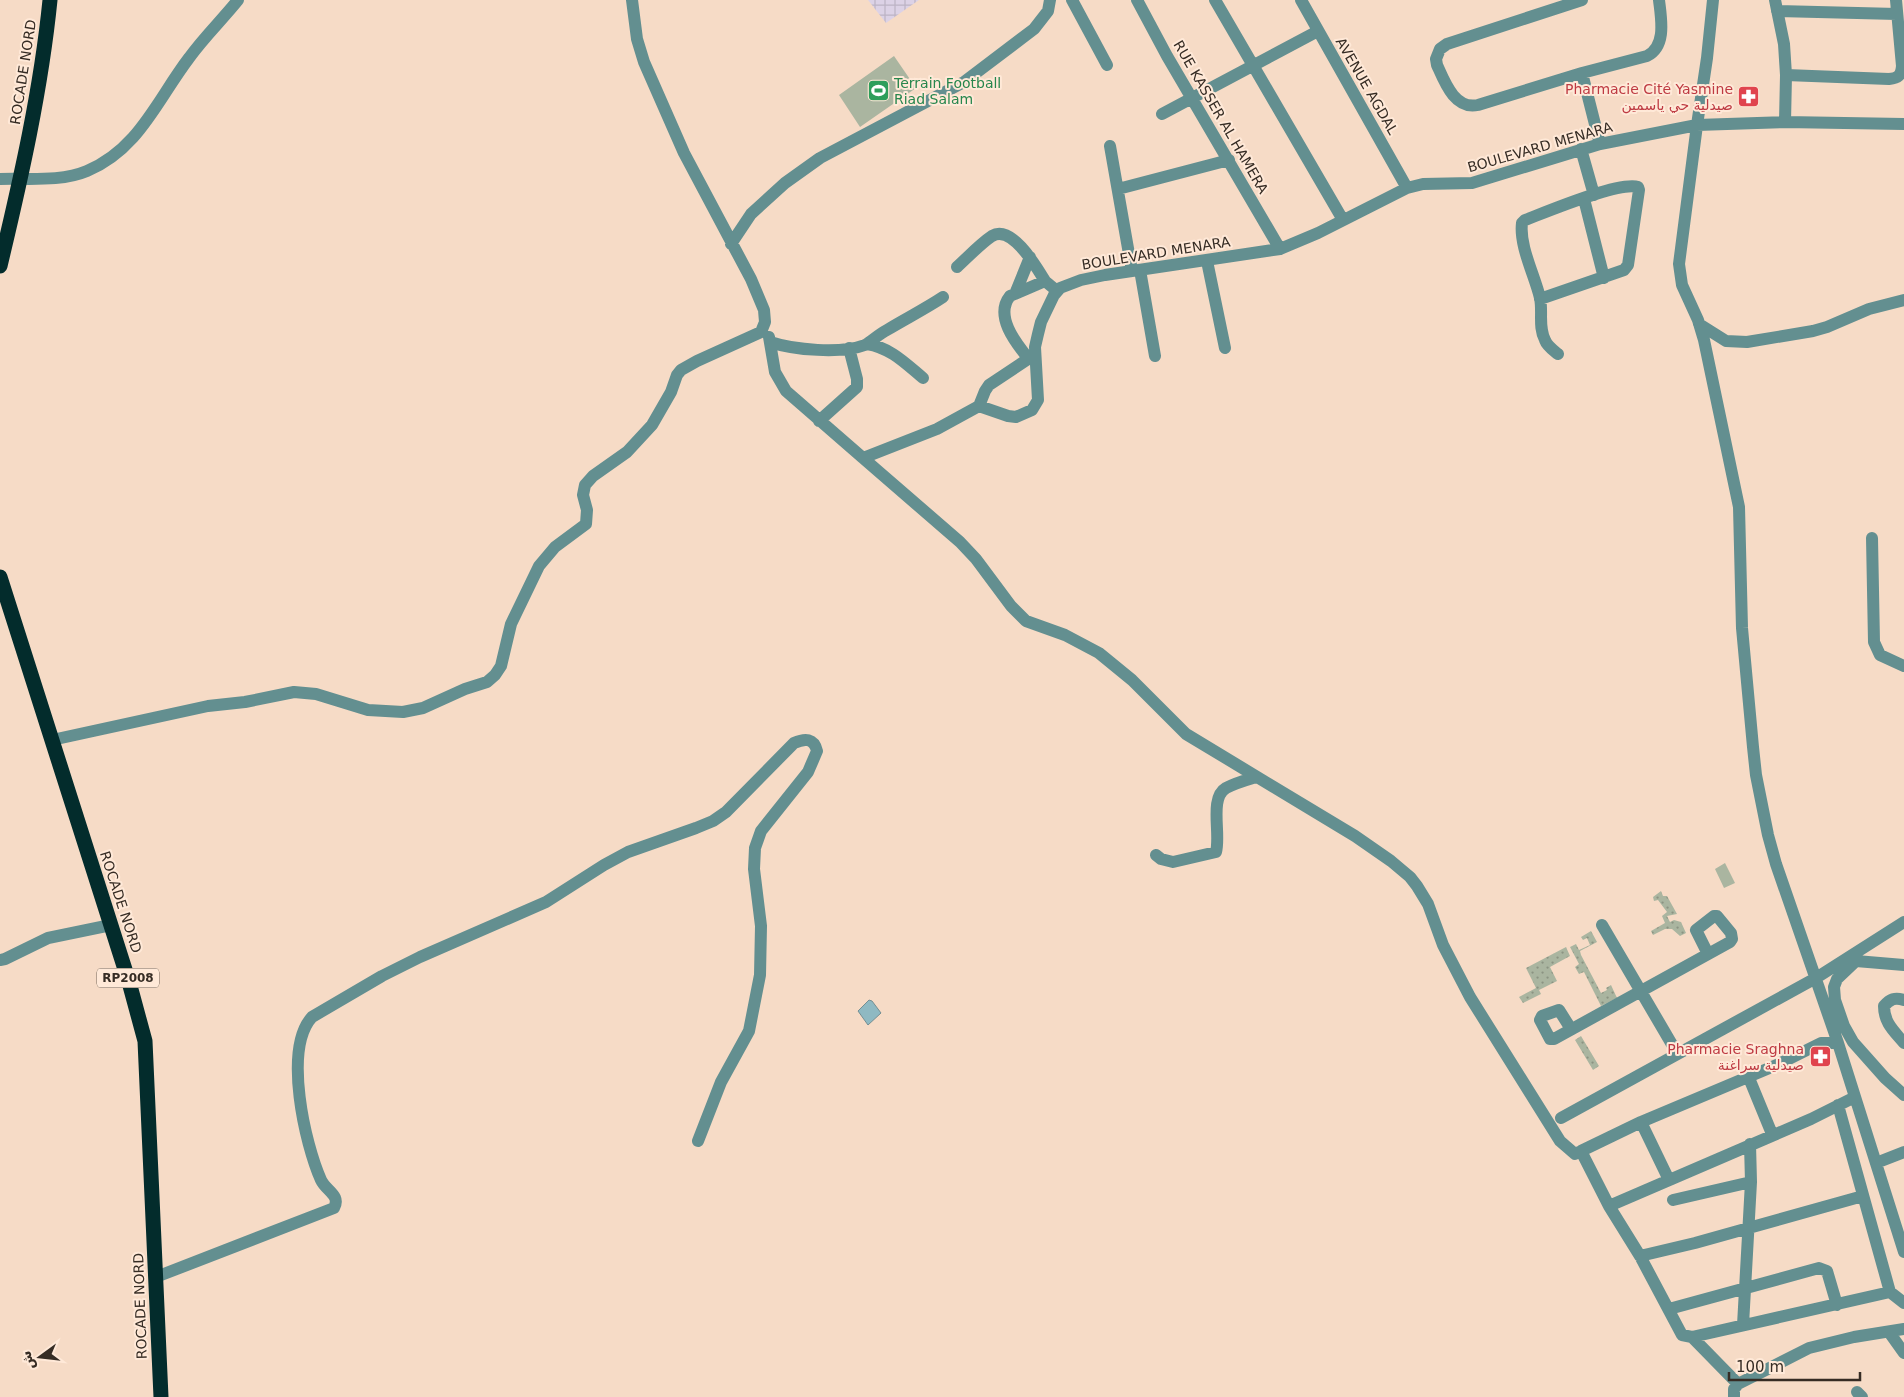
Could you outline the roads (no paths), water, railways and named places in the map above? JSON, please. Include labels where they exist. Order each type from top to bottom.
[{"type":"highway","name":"ROCADE NORD","points":[[0,266],[21,178],[42,66],[50,0]]},
{"type":"highway","name":"ROCADE NORD","points":[[0,577],[111,925],[145,1041],[161,1397]]},
{"type":"street","points":[[0,179],[66,177],[86,172],[112,158],[148,120],[189,58],[211,29],[238,0]]},
{"type":"street","points":[[632,0],[637,39],[644,62],[684,153],[751,279],[764,310],[772,360],[779,381],[786,391],[960,542],[976,558],[1011,606],[1026,621],[1065,635],[1099,653],[1132,680],[1186,734],[1355,836],[1391,861],[1414,881],[1428,904],[1451,961],[1470,997],[1560,1141],[1575,1154],[1640,1122],[1748,1078],[1821,1042],[1838,1043]]},
{"type":"street","points":[[731,244],[751,214],[785,183],[820,158],[964,82],[1034,29],[1048,11],[1050,0]]},
{"type":"street","points":[[1072,0],[1107,65]]},
{"type":"street","name":"RUE KASSER AL HAMERA","points":[[1137,0],[1280,249]]},
{"type":"street","points":[[1215,0],[1343,220]]},
{"type":"street","name":"AVENUE AGDAL","points":[[1301,0],[1407,188]]},
{"type":"street","points":[[1582,0],[1448,44],[1440,49],[1436,59],[1443,78],[1458,101],[1470,107],[1653,53],[1660,41],[1659,0]]},
{"type":"street","points":[[1713,0],[1680,264],[1682,286],[1699,324],[1739,507],[1742,628],[1756,775],[1776,864],[1838,1043],[1904,1252]]},
{"type":"street","points":[[1786,75],[1889,79],[1901,74],[1902,66],[1896,0]]},
{"type":"street","points":[[1785,122],[1786,75],[1784,44],[1776,5],[1830,6],[1897,14]]},
{"type":"street","points":[[1162,114],[1318,31]]},
{"type":"street","points":[[1582,73],[1600,144]]},
{"type":"street","name":"BOULEVARD MENARA","points":[[1057,292],[1069,284],[1081,280],[1280,249],[1301,241],[1407,188],[1423,184],[1472,183],[1600,144],[1697,125],[1785,122],[1904,124]]},
{"type":"street","points":[[1110,146],[1155,356]]},
{"type":"street","points":[[1581,149],[1604,278]]},
{"type":"street","points":[[1118,189],[1229,160]]},
{"type":"street","points":[[1540,299],[1621,272],[1628,265],[1638,187],[1630,185],[1589,197],[1525,220],[1522,223],[1524,245],[1540,299],[1544,340],[1558,354]]},
{"type":"street","points":[[862,458],[937,429],[979,406],[984,391],[989,386],[1031,356],[1041,322],[1057,292],[1045,281],[1020,245],[1004,235],[993,235],[957,267]]},
{"type":"street","points":[[1015,294],[1030,258]]},
{"type":"street","points":[[1207,260],[1224,348]]},
{"type":"street","points":[[979,406],[1016,417],[1032,410],[1038,400],[1038,389],[1031,356],[1010,336],[1006,318],[1007,300],[1015,294],[1045,281]]},
{"type":"street","points":[[770,342],[782,346],[836,350],[867,344],[943,297]]},
{"type":"street","points":[[1699,324],[1726,342],[1747,342],[1814,331],[1870,309],[1904,300]]},
{"type":"street","points":[[52,740],[208,706],[245,702],[294,692],[316,694],[368,710],[403,712],[423,708],[465,689],[487,682],[501,666],[511,624],[539,566],[555,547],[586,524],[588,516],[583,492],[586,483],[628,452],[652,424],[671,392],[677,375],[681,370],[761,332],[765,322]]},
{"type":"street","points":[[867,344],[893,352],[923,378]]},
{"type":"street","points":[[819,421],[855,391],[857,379],[849,348]]},
{"type":"street","points":[[1872,538],[1874,642],[1880,655],[1904,666]]},
{"type":"street","points":[[156,1277],[334,1208],[337,1201],[322,1181],[310,1145],[303,1116],[298,1081],[298,1046],[305,1025],[312,1018],[382,976],[546,902],[628,852],[713,821],[726,812],[794,743],[802,739],[808,740],[813,742],[817,751],[808,772],[761,831],[755,848],[754,869],[761,926],[760,974],[751,1022],[749,1031],[720,1082],[698,1140]]},
{"type":"street","points":[[1156,855],[1161,859],[1173,862],[1216,852],[1218,832],[1216,804],[1218,797],[1228,787],[1256,777]]},
{"type":"street","points":[[1561,1118],[1816,978],[1904,922]]},
{"type":"street","points":[[0,960],[48,938],[111,925]]},
{"type":"street","points":[[1602,925],[1677,1053]]},
{"type":"street","points":[[1571,1030],[1708,954]]},
{"type":"street","points":[[1904,965],[1856,961],[1837,979],[1833,991],[1844,1026],[1850,1038],[1885,1078],[1904,1095]]},
{"type":"street","points":[[1904,1000],[1891,1000],[1884,1006],[1884,1012],[1890,1027],[1904,1042]]},
{"type":"street","points":[[1748,1078],[1772,1134]]},
{"type":"street","points":[[1609,1206],[1855,1097]]},
{"type":"street","points":[[1838,1105],[1890,1292],[1904,1303]]},
{"type":"street","points":[[1640,1122],[1669,1180]]},
{"type":"street","points":[[1743,1326],[1751,1182],[1750,1144]]},
{"type":"street","points":[[1581,1151],[1609,1206],[1640,1256],[1682,1335],[1692,1337],[1890,1292]]},
{"type":"street","points":[[1876,1163],[1904,1152]]},
{"type":"street","points":[[1673,1200],[1751,1182]]},
{"type":"street","points":[[1640,1256],[1695,1243],[1863,1196]]},
{"type":"street","points":[[1669,1308],[1819,1268],[1824,1269],[1828,1275],[1837,1305]]},
{"type":"street","points":[[1734,1397],[1734,1389],[1738,1384],[1809,1348],[1854,1337],[1904,1329]]},
{"type":"street","points":[[1890,1332],[1904,1353]]},
{"type":"street","points":[[1692,1337],[1738,1384]]},
{"type":"water","points":[[869,1000],[872,1001],[881,1013],[868,1025],[858,1011]]},
{"type":"place","name":"Terrain Football Riad Salam","points":[[878,91]]},
{"type":"place","name":"Pharmacie Cité Yasmine صيدلية حي ياسمين","points":[[1749,97]]},
{"type":"place","name":"Pharmacie Sraghna صيدلية سراغنة","points":[[1820,1057]]}]
